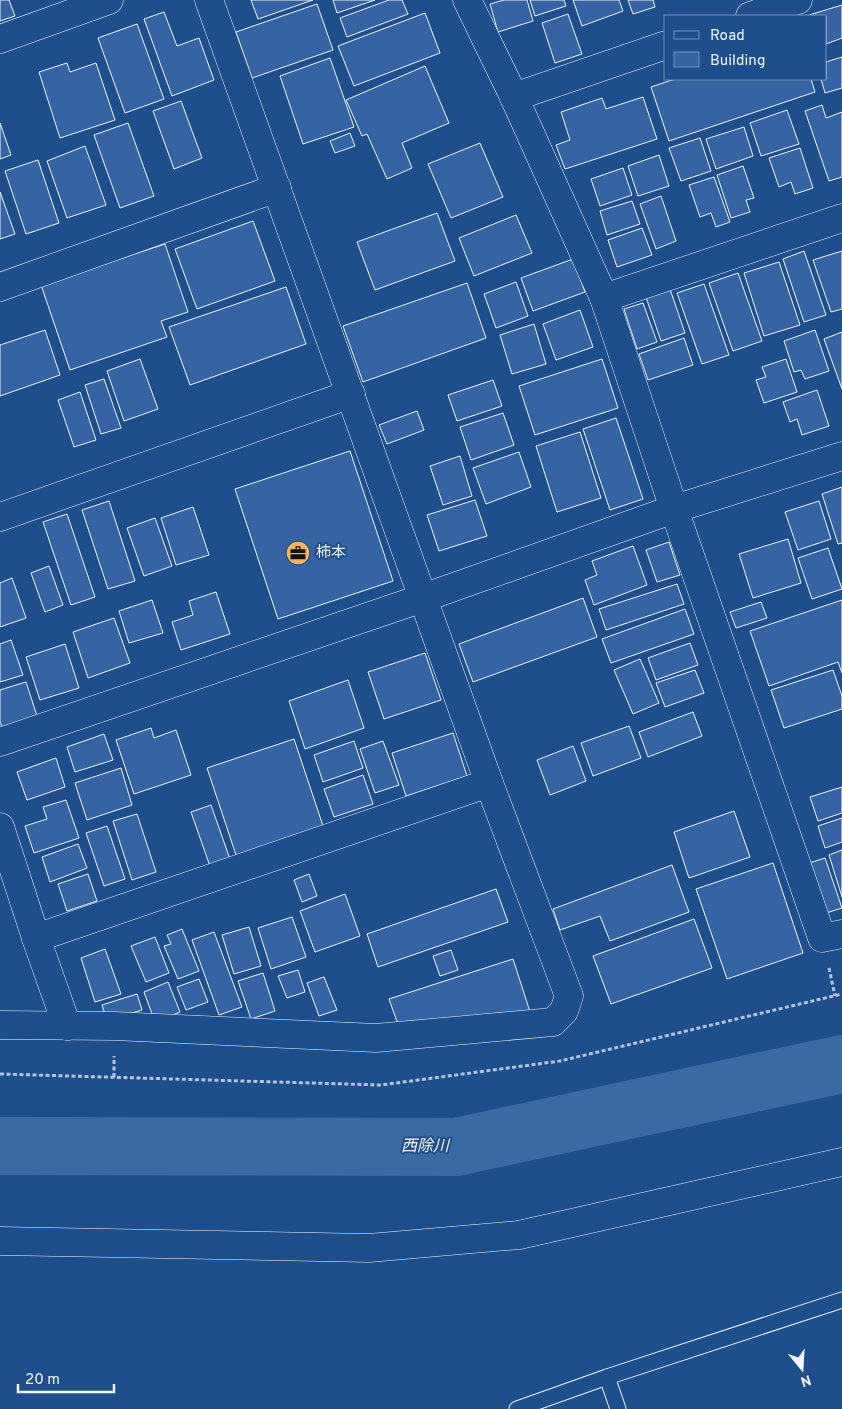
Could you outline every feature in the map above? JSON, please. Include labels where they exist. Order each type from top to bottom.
[{"type":"street","points":[[0,40],[109,0]]},
{"type":"street","points":[[0,1025],[114,1026],[376,1038],[553,1022],[564,1011],[569,996],[489,783],[209,0]]},
{"type":"street","points":[[467,0],[514,97],[604,298],[674,509],[822,938],[842,934]]},
{"type":"street","points":[[753,15],[798,0]]},
{"type":"street","points":[[514,97],[664,46]]},
{"type":"street","points":[[0,287],[277,188]]},
{"type":"street","points":[[604,298],[842,218]]},
{"type":"street","points":[[0,517],[351,394]]},
{"type":"street","points":[[0,742],[423,598],[674,509],[842,456]]},
{"type":"street","points":[[36,938],[489,783]]},
{"type":"street","points":[[0,827],[67,1026]]},
{"type":"street","points":[[0,1241],[369,1248],[519,1235],[842,1162]]},
{"type":"lane","points":[[518,1409],[607,1377],[842,1300]]},
{"type":"lane","points":[[607,1377],[618,1409]]},
{"type":"building","points":[[0,0],[9,0],[15,16],[0,21]]},
{"type":"building","points":[[251,0],[313,0],[258,19]]},
{"type":"building","points":[[333,0],[375,0],[337,13]]},
{"type":"building","points":[[389,0],[402,0],[408,14],[347,37],[340,18]]},
{"type":"building","points":[[504,0],[527,0],[533,21],[498,32],[490,4]]},
{"type":"building","points":[[530,0],[564,0],[566,6],[535,16]]},
{"type":"building","points":[[573,0],[619,0],[623,11],[582,26]]},
{"type":"building","points":[[628,0],[653,0],[655,7],[633,14]]},
{"type":"building","points":[[317,4],[333,50],[252,78],[236,32]]},
{"type":"building","points":[[842,5],[842,38],[827,44],[827,15],[809,15]]},
{"type":"building","points":[[164,12],[177,46],[199,38],[214,80],[172,96],[144,19]]},
{"type":"building","points":[[425,13],[440,53],[354,86],[338,46]]},
{"type":"building","points":[[568,14],[582,54],[555,63],[542,23]]},
{"type":"building","points":[[137,24],[164,99],[125,113],[98,38]]},
{"type":"building","points":[[842,57],[842,88],[825,93],[821,80],[827,80],[827,62]]},
{"type":"building","points":[[330,58],[354,127],[303,144],[280,76]]},
{"type":"building","points":[[67,63],[70,72],[96,63],[115,120],[60,138],[39,72]]},
{"type":"building","points":[[425,66],[449,123],[402,143],[412,168],[387,179],[367,134],[362,136],[346,100]]},
{"type":"building","points":[[672,80],[811,80],[815,92],[669,141],[651,87]]},
{"type":"building","points":[[643,97],[657,139],[565,169],[556,145],[570,140],[561,112],[602,98],[606,109]]},
{"type":"building","points":[[181,101],[202,158],[174,169],[153,111]]},
{"type":"building","points":[[822,105],[826,118],[842,112],[842,177],[829,181],[805,111]]},
{"type":"building","points":[[787,110],[799,144],[761,156],[750,123]]},
{"type":"building","points":[[0,123],[11,155],[0,159]]},
{"type":"building","points":[[128,123],[154,196],[120,208],[94,135]]},
{"type":"building","points":[[744,127],[753,156],[716,169],[706,139]]},
{"type":"building","points":[[350,133],[355,146],[335,153],[330,141]]},
{"type":"building","points":[[700,138],[711,171],[681,181],[669,148]]},
{"type":"building","points":[[480,143],[503,197],[451,218],[428,164]]},
{"type":"building","points":[[85,146],[106,205],[67,218],[47,161]]},
{"type":"building","points":[[800,148],[813,188],[795,194],[791,182],[779,187],[769,158]]},
{"type":"building","points":[[659,155],[669,186],[638,196],[628,166]]},
{"type":"building","points":[[38,160],[59,223],[26,234],[5,171]]},
{"type":"building","points":[[743,166],[754,198],[746,200],[750,212],[731,218],[717,175]]},
{"type":"building","points":[[623,168],[632,195],[600,206],[591,179]]},
{"type":"building","points":[[714,177],[730,222],[716,227],[711,213],[700,217],[689,185]]},
{"type":"building","points":[[0,192],[15,234],[0,239]]},
{"type":"building","points":[[661,196],[676,241],[656,249],[640,204]]},
{"type":"building","points":[[632,201],[640,224],[607,235],[600,211]]},
{"type":"building","points":[[437,213],[455,261],[375,290],[357,242]]},
{"type":"building","points":[[516,215],[532,253],[474,276],[459,238]]},
{"type":"building","points":[[253,221],[275,281],[197,309],[175,249]]},
{"type":"building","points":[[642,228],[652,255],[617,267],[608,240]]},
{"type":"building","points":[[165,244],[188,312],[161,321],[167,337],[70,370],[41,285]]},
{"type":"building","points":[[804,251],[826,315],[804,322],[783,259]]},
{"type":"building","points":[[842,251],[842,309],[831,312],[813,260]]},
{"type":"building","points":[[573,259],[585,292],[533,311],[521,278]]},
{"type":"building","points":[[779,262],[800,325],[764,336],[744,273]]},
{"type":"building","points":[[738,273],[762,341],[733,351],[709,283]]},
{"type":"building","points":[[516,282],[528,316],[496,328],[484,294]]},
{"type":"building","points":[[467,283],[486,338],[363,382],[343,326]]},
{"type":"building","points":[[704,284],[729,355],[702,364],[677,293]]},
{"type":"building","points":[[286,287],[306,344],[190,385],[169,327]]},
{"type":"building","points":[[670,289],[685,333],[661,341],[646,297]]},
{"type":"building","points":[[643,303],[657,342],[637,349],[624,309]]},
{"type":"building","points":[[580,310],[593,347],[556,360],[543,324]]},
{"type":"building","points":[[534,324],[546,364],[512,374],[500,335]]},
{"type":"building","points":[[45,330],[60,375],[0,396],[0,345]]},
{"type":"building","points":[[815,330],[829,371],[805,379],[801,370],[794,372],[784,341]]},
{"type":"building","points":[[842,332],[842,389],[824,339]]},
{"type":"building","points":[[684,338],[693,365],[648,380],[639,354]]},
{"type":"building","points":[[140,359],[158,409],[124,421],[107,371]]},
{"type":"building","points":[[602,359],[618,408],[535,435],[519,386]]},
{"type":"building","points":[[786,359],[797,392],[764,403],[756,380],[766,377],[762,367]]},
{"type":"building","points":[[104,379],[121,428],[101,434],[85,385]]},
{"type":"building","points":[[493,380],[502,406],[457,421],[448,395]]},
{"type":"building","points":[[817,390],[829,426],[802,435],[797,419],[790,422],[783,402]]},
{"type":"building","points":[[80,392],[96,440],[74,447],[58,400]]},
{"type":"building","points":[[417,411],[424,430],[387,444],[379,425]]},
{"type":"building","points":[[503,413],[514,445],[471,460],[460,427]]},
{"type":"building","points":[[616,418],[643,499],[610,510],[583,429]]},
{"type":"building","points":[[580,432],[601,498],[557,512],[536,446]]},
{"type":"building","points":[[350,451],[393,581],[278,619],[235,489]]},
{"type":"building","points":[[519,452],[531,487],[486,504],[473,468]]},
{"type":"building","points":[[460,456],[472,496],[443,505],[430,466]]},
{"type":"building","points":[[842,487],[842,543],[838,544],[822,494]]},
{"type":"building","points":[[475,500],[487,536],[439,551],[427,515]]},
{"type":"building","points":[[109,501],[135,581],[108,589],[82,510]]},
{"type":"building","points":[[819,501],[831,539],[798,550],[785,512]]},
{"type":"building","points":[[193,507],[209,555],[176,565],[161,518]]},
{"type":"building","points":[[67,514],[95,597],[71,605],[43,522]]},
{"type":"building","points":[[155,518],[172,566],[144,576],[127,528]]},
{"type":"building","points":[[788,539],[801,583],[753,598],[739,554]]},
{"type":"building","points":[[669,542],[680,575],[657,582],[646,550]]},
{"type":"building","points":[[633,546],[647,585],[594,605],[585,580],[597,575],[592,561]]},
{"type":"building","points":[[828,548],[842,589],[812,599],[798,558]]},
{"type":"building","points":[[49,566],[63,605],[45,612],[31,573]]},
{"type":"building","points":[[12,578],[26,618],[0,627],[0,583]]},
{"type":"building","points":[[677,584],[684,604],[606,630],[599,609]]},
{"type":"building","points":[[216,592],[230,634],[181,650],[172,622],[193,615],[189,601]]},
{"type":"building","points":[[583,598],[597,637],[473,682],[459,644]]},
{"type":"building","points":[[152,600],[163,633],[129,643],[119,611]]},
{"type":"building","points":[[842,600],[842,673],[838,662],[769,686],[750,631]]},
{"type":"building","points":[[761,602],[767,618],[736,628],[730,612]]},
{"type":"building","points":[[685,609],[694,634],[611,663],[602,639]]},
{"type":"building","points":[[114,618],[130,663],[88,678],[73,632]]},
{"type":"building","points":[[11,640],[23,675],[0,682],[0,644]]},
{"type":"building","points":[[690,643],[698,665],[656,680],[648,658]]},
{"type":"building","points":[[65,644],[79,688],[40,700],[26,657]]},
{"type":"building","points":[[425,653],[441,700],[384,719],[368,672]]},
{"type":"building","points":[[640,659],[659,703],[633,714],[614,670]]},
{"type":"building","points":[[695,670],[704,693],[665,707],[656,683]]},
{"type":"building","points":[[833,670],[842,696],[842,709],[784,728],[771,690]]},
{"type":"building","points":[[348,680],[364,728],[305,749],[289,701]]},
{"type":"building","points":[[26,682],[37,716],[2,727],[0,722],[0,690]]},
{"type":"building","points":[[693,712],[702,736],[648,757],[639,732]]},
{"type":"building","points":[[629,726],[641,758],[593,776],[581,743]]},
{"type":"building","points":[[151,728],[154,738],[176,730],[191,775],[134,794],[116,740]]},
{"type":"building","points":[[453,733],[467,776],[406,796],[392,753]]},
{"type":"building","points":[[104,734],[113,760],[75,772],[67,747]]},
{"type":"building","points":[[294,739],[324,829],[237,858],[207,768]]},
{"type":"building","points":[[354,741],[363,768],[323,782],[314,755]]},
{"type":"building","points":[[383,741],[399,785],[375,793],[360,749]]},
{"type":"building","points":[[573,746],[586,781],[550,795],[537,760]]},
{"type":"building","points":[[56,758],[65,787],[27,800],[17,772]]},
{"type":"building","points":[[121,768],[132,805],[87,820],[75,783]]},
{"type":"building","points":[[363,775],[373,804],[334,817],[324,789]]},
{"type":"building","points":[[842,787],[842,813],[818,821],[810,797]]},
{"type":"building","points":[[66,800],[79,838],[34,853],[25,826],[47,819],[43,807]]},
{"type":"building","points":[[211,805],[232,865],[212,872],[191,812]]},
{"type":"building","points":[[734,811],[750,857],[689,878],[674,832]]},
{"type":"building","points":[[137,814],[156,872],[132,880],[113,821]]},
{"type":"building","points":[[842,818],[842,842],[825,848],[818,826]]},
{"type":"building","points":[[107,826],[125,879],[104,886],[86,833]]},
{"type":"building","points":[[78,844],[87,868],[50,882],[42,857]]},
{"type":"building","points":[[842,850],[842,897],[829,855]]},
{"type":"building","points":[[825,858],[842,908],[823,914],[806,864]]},
{"type":"building","points":[[773,863],[803,953],[727,979],[696,889]]},
{"type":"building","points":[[672,865],[689,912],[610,941],[600,916],[560,930],[553,909]]},
{"type":"building","points":[[88,874],[97,901],[67,911],[58,884]]},
{"type":"building","points":[[309,874],[317,896],[302,902],[294,880]]},
{"type":"building","points":[[496,889],[508,922],[378,967],[367,934]]},
{"type":"building","points":[[345,894],[360,936],[315,952],[300,911]]},
{"type":"building","points":[[292,917],[306,957],[271,969],[258,928]]},
{"type":"building","points":[[694,919],[712,968],[611,1004],[593,956]]},
{"type":"building","points":[[249,927],[261,966],[234,974],[222,935]]},
{"type":"building","points":[[182,929],[199,971],[178,979],[164,946],[171,944],[167,935]]},
{"type":"building","points":[[214,932],[242,1007],[219,1015],[192,940]]},
{"type":"building","points":[[155,937],[169,973],[146,982],[131,946]]},
{"type":"building","points":[[105,949],[121,994],[95,1002],[81,958]]},
{"type":"building","points":[[451,950],[458,970],[440,976],[433,956]]},
{"type":"building","points":[[513,959],[531,1015],[400,1030],[389,999]]},
{"type":"building","points":[[298,970],[305,992],[287,998],[278,976]]},
{"type":"building","points":[[263,973],[275,1011],[251,1019],[238,981]]},
{"type":"building","points":[[324,977],[337,1010],[319,1016],[307,983]]},
{"type":"building","points":[[199,979],[208,1002],[186,1010],[177,987]]},
{"type":"building","points":[[168,982],[180,1012],[155,1022],[144,992]]},
{"type":"building","points":[[137,994],[142,1010],[107,1021],[102,1005]]},
{"type":"waterway","name":"西除川","points":[[0,1146],[456,1147],[842,1064]]},
{"type":"place","name":"柿本","points":[[298,553]]}]
